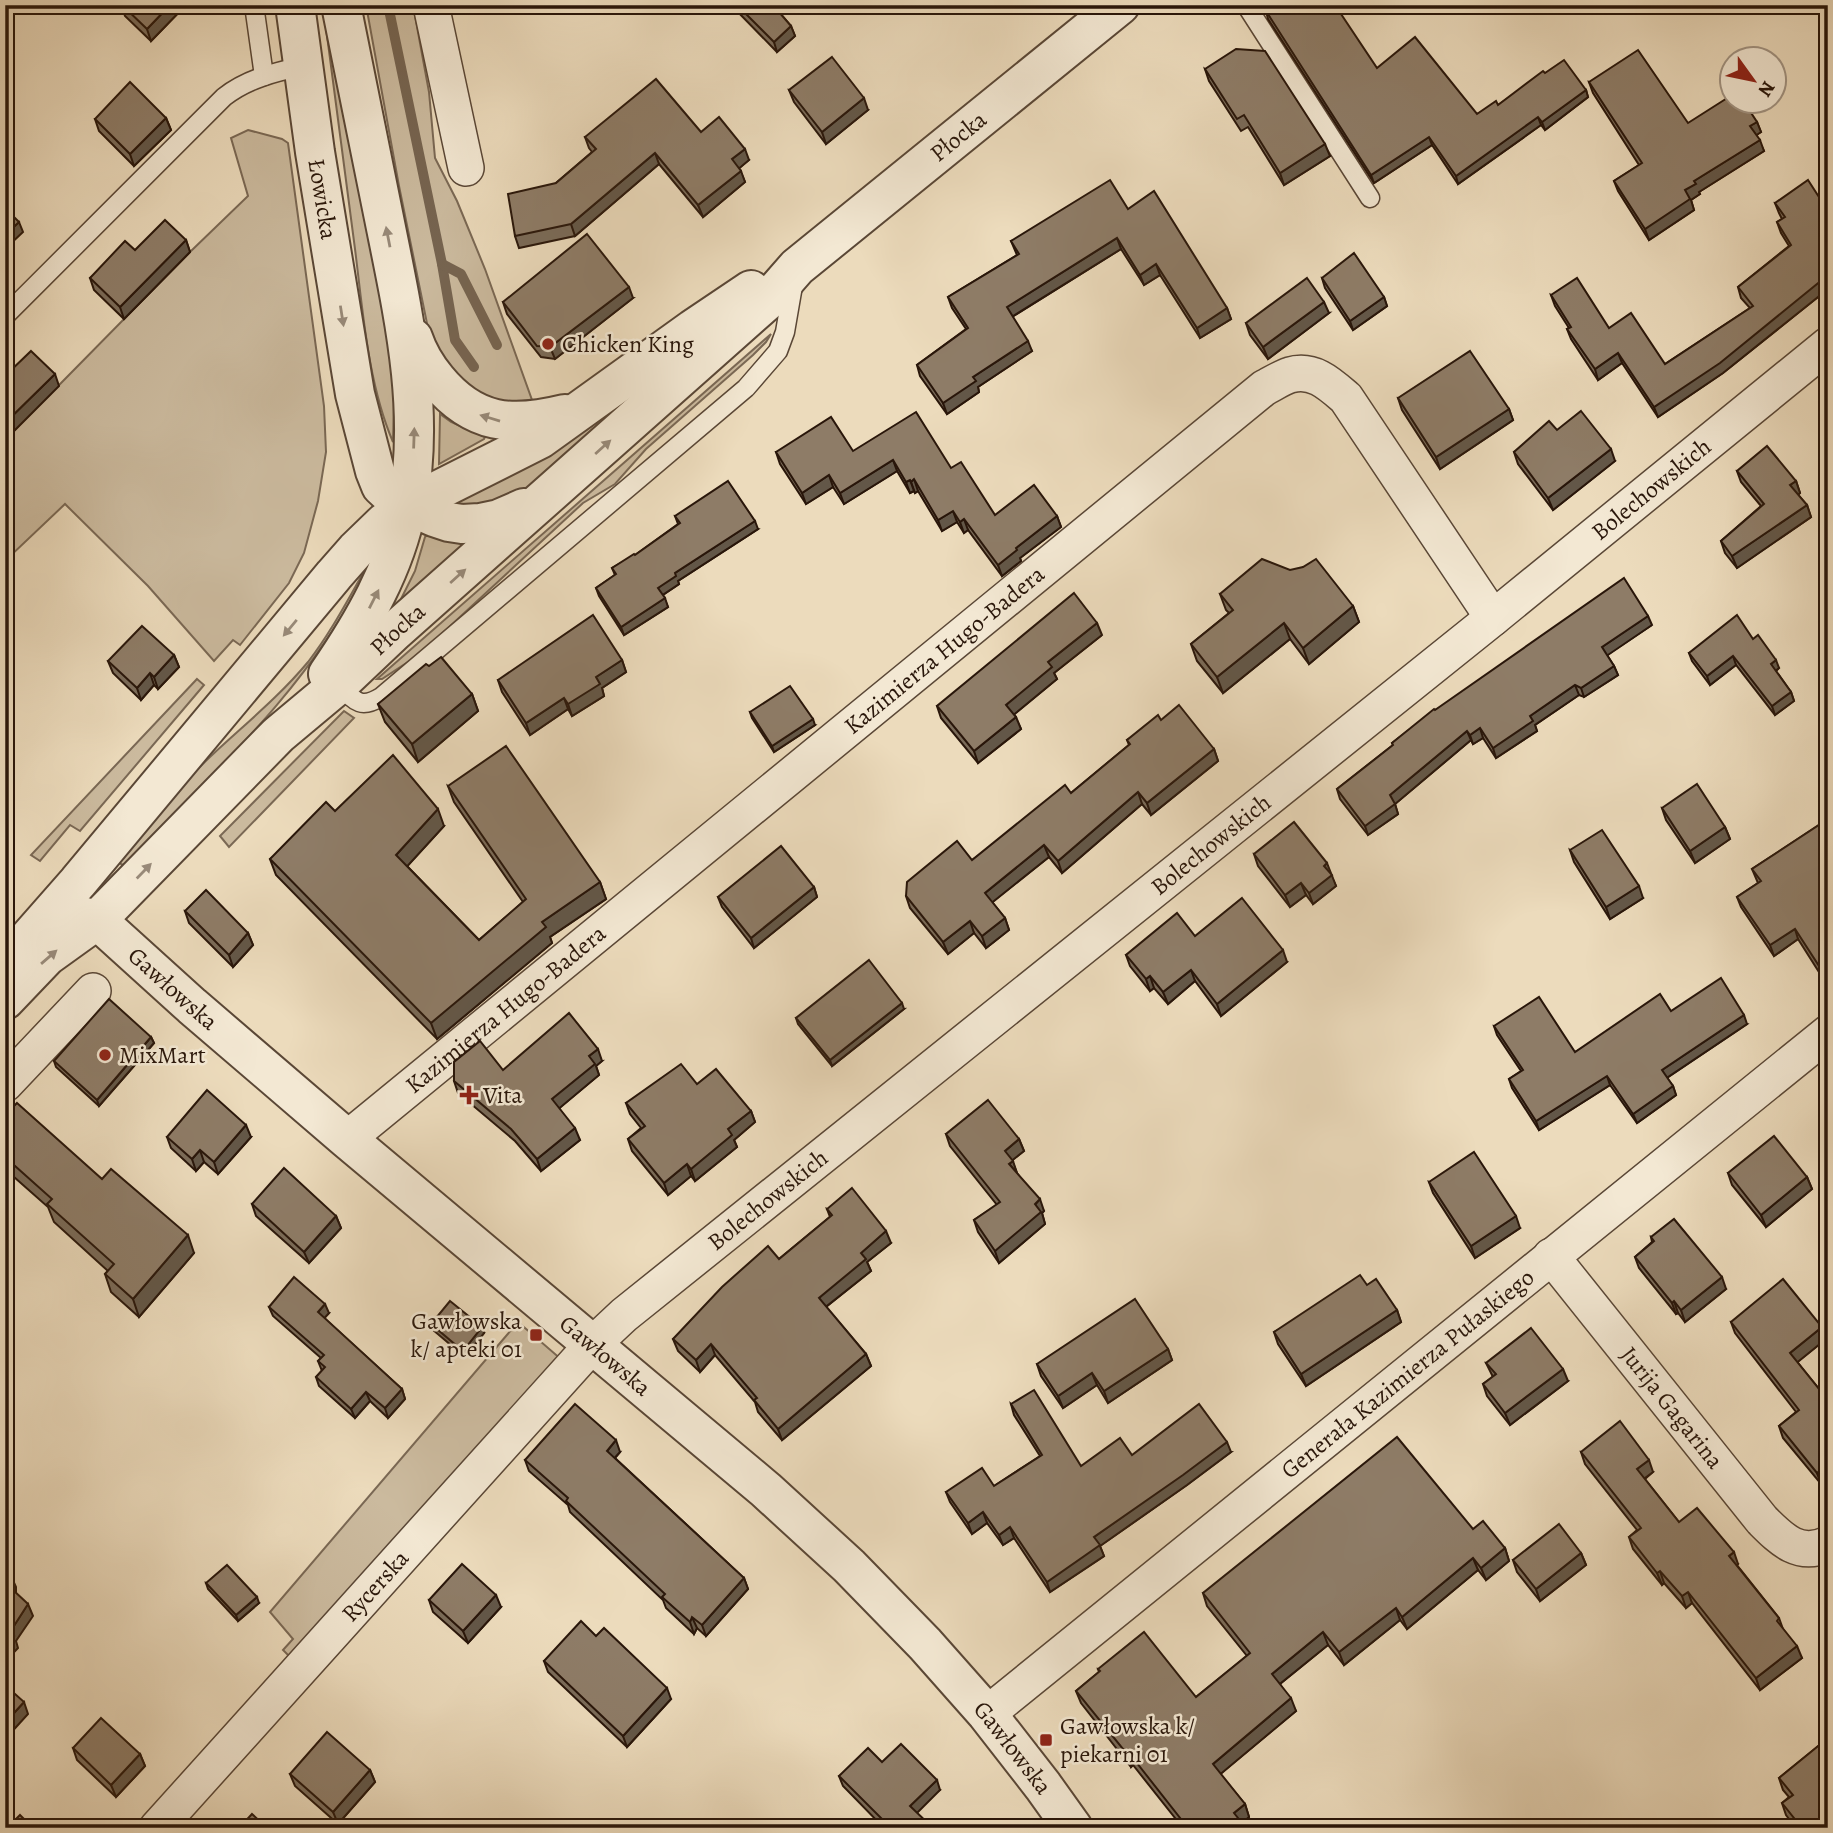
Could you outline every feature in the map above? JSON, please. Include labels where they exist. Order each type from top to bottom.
[{"type":"street","name":"Łowicka","points":[[295,5],[355,394],[374,471],[387,493],[407,506],[449,522],[462,524],[499,519],[552,493]]},
{"type":"street","points":[[278,735],[324,680],[361,624],[385,577],[407,506],[413,450],[413,385],[401,304],[341,5]]},
{"type":"street","points":[[431,5],[466,168]]},
{"type":"street","name":"Płocka","points":[[5,1000],[47,956],[97,920],[278,735],[339,684],[395,631],[769,299],[797,267],[1120,5]]},
{"type":"street","name":"Płocka","points":[[18,951],[334,575],[385,522],[407,506],[540,439],[739,296],[797,267]]},
{"type":"street","points":[[401,304],[415,344],[425,363],[452,397],[473,412],[498,421],[514,422],[548,418],[581,409]]},
{"type":"street","name":"Bolechowskich","points":[[593,1345],[624,1315],[1493,618],[1828,345]]},
{"type":"street","name":"Kazimierza Hugo-Badera","points":[[347,1139],[1264,388],[1291,374],[1310,374],[1326,380],[1346,398],[1493,618]]},
{"type":"street","name":"Łowicka","points":[[334,575],[359,527],[362,501],[355,394]]},
{"type":"street","points":[[18,951],[58,921],[82,916],[97,920],[97,894],[102,866],[123,827]]},
{"type":"street","name":"Gawłowska","points":[[97,920],[347,1139],[766,1490],[849,1566],[925,1644],[987,1714],[1073,1828]]},
{"type":"street","points":[[7,1080],[93,990]]},
{"type":"street","name":"Generała Kazimierza Pułaskiego","points":[[987,1714],[1828,1033]]},
{"type":"street","name":"Jurija Gagarina","points":[[1551,1256],[1762,1520],[1789,1544],[1815,1546]]},
{"type":"street","name":"Rycerska","points":[[157,1828],[593,1345]]},
{"type":"lane","points":[[254,5],[264,76]]},
{"type":"lane","points":[[1246,5],[1370,198]]},
{"type":"lane","points":[[5,316],[224,96],[235,88],[264,76],[303,66]]},
{"type":"lane","points":[[339,684],[361,703],[370,703],[381,697],[746,388],[778,351],[785,332],[797,267]]},
{"type":"shaded area","points":[[323,5],[354,127],[392,368],[393,442],[372,372]]},
{"type":"shaded area","points":[[366,5],[413,5],[429,92],[435,158],[457,201],[485,269],[532,400],[493,402],[474,393],[432,348]]},
{"type":"shaded area","points":[[248,130],[288,143],[324,406],[326,452],[318,501],[304,553],[289,583],[240,645],[233,640],[214,661],[148,586],[65,504],[5,561],[5,440],[248,196],[231,138]]},
{"type":"shaded area","points":[[771,334],[753,355],[646,449],[615,484],[583,503],[420,654],[382,679],[377,679]]},
{"type":"shaded area","points":[[691,351],[540,485],[503,501],[467,507],[450,503]]},
{"type":"shaded area","points":[[440,414],[451,422],[485,437],[484,439],[439,464]]},
{"type":"shaded area","points":[[428,534],[472,542],[396,609],[415,571]]},
{"type":"shaded area","points":[[362,575],[365,575],[342,616],[288,692],[225,762],[127,863],[122,865],[119,862],[186,781],[308,662],[330,631]]},
{"type":"shaded area","points":[[197,679],[204,685],[80,831],[70,825],[40,861],[31,855]]},
{"type":"shaded area","points":[[344,711],[354,718],[229,847],[220,836]]},
{"type":"shaded area","points":[[518,1322],[562,1360],[293,1660],[283,1650],[293,1639],[270,1612]]},
{"type":"building","points":[[122,5],[170,5],[147,29]]},
{"type":"building","points":[[737,5],[773,5],[791,26],[774,42]]},
{"type":"building","points":[[1275,5],[1335,5],[1377,68],[1415,37],[1477,114],[1496,101],[1498,105],[1543,71],[1545,73],[1564,60],[1586,90],[1542,122],[1538,117],[1456,176],[1429,137],[1371,175],[1266,11]]},
{"type":"building","points":[[1236,49],[1265,51],[1325,144],[1280,173],[1244,115],[1237,119],[1205,69]]},
{"type":"building","points":[[1638,50],[1688,123],[1717,105],[1717,116],[1753,116],[1757,122],[1750,126],[1760,140],[1694,181],[1696,184],[1685,190],[1690,199],[1645,229],[1614,181],[1642,163],[1589,82]]},
{"type":"building","points":[[832,57],[864,98],[822,132],[789,90]]},
{"type":"building","points":[[656,79],[701,132],[719,117],[745,149],[732,159],[741,171],[698,205],[655,153],[571,224],[515,236],[508,194],[556,183],[596,149],[585,137]]},
{"type":"building","points":[[130,82],[166,118],[130,154],[95,119]]},
{"type":"building","points":[[1110,180],[1128,209],[1154,191],[1227,308],[1197,328],[1156,264],[1140,275],[1117,238],[1007,307],[1028,341],[973,377],[976,381],[943,403],[917,365],[968,328],[948,297],[1019,254],[1011,241]]},
{"type":"building","points":[[1808,180],[1828,211],[1828,275],[1720,363],[1654,407],[1618,353],[1595,369],[1567,329],[1571,327],[1551,295],[1577,278],[1609,328],[1631,313],[1665,364],[1753,306],[1738,287],[1791,245],[1777,222],[1785,217],[1775,203]]},
{"type":"building","points":[[5,208],[19,222],[5,235]]},
{"type":"building","points":[[165,220],[186,240],[120,307],[90,278],[125,241],[135,250]]},
{"type":"building","points":[[587,234],[629,287],[550,347],[537,346],[503,302]]},
{"type":"building","points":[[1354,253],[1384,297],[1350,321],[1322,278]]},
{"type":"building","points":[[1307,278],[1324,302],[1263,347],[1246,323]]},
{"type":"building","points":[[31,351],[55,374],[5,423],[5,376]]},
{"type":"building","points":[[1470,351],[1509,409],[1436,457],[1398,398]]},
{"type":"building","points":[[1581,411],[1611,449],[1548,498],[1514,452],[1549,421],[1557,430]]},
{"type":"building","points":[[916,412],[951,468],[961,462],[995,515],[1034,485],[1057,516],[998,565],[964,519],[960,522],[953,511],[938,520],[914,479],[906,482],[893,460],[840,493],[829,475],[802,493],[776,452],[831,417],[853,451]]},
{"type":"building","points":[[1767,446],[1796,481],[1790,485],[1807,505],[1732,556],[1721,541],[1764,504],[1737,471]]},
{"type":"building","points":[[728,481],[755,521],[675,573],[676,576],[658,588],[665,598],[621,627],[596,588],[616,574],[612,568],[680,523],[675,516]]},
{"type":"building","points":[[1262,559],[1290,570],[1303,567],[1316,559],[1353,606],[1303,648],[1284,623],[1217,677],[1191,644],[1233,610],[1220,594]]},
{"type":"building","points":[[1624,578],[1648,616],[1602,647],[1614,666],[1581,688],[1575,685],[1530,716],[1533,721],[1493,748],[1480,728],[1470,735],[1467,731],[1390,795],[1395,804],[1365,826],[1337,789],[1434,709]]},
{"type":"building","points":[[1074,593],[1097,623],[1048,662],[1052,667],[1006,705],[1016,717],[974,751],[937,706]]},
{"type":"building","points":[[593,615],[622,660],[596,677],[600,684],[568,704],[564,698],[526,723],[498,680]]},
{"type":"building","points":[[1737,615],[1753,639],[1758,635],[1776,660],[1771,664],[1791,692],[1772,706],[1733,656],[1707,676],[1689,653]]},
{"type":"building","points":[[142,626],[174,655],[154,677],[150,673],[137,688],[108,661]]},
{"type":"building","points":[[441,657],[472,694],[412,744],[378,704],[426,664],[429,666]]},
{"type":"building","points":[[790,686],[813,719],[772,746],[750,712]]},
{"type":"building","points":[[1179,705],[1214,749],[1147,803],[1138,792],[1058,861],[1044,845],[985,893],[1005,918],[982,936],[970,921],[943,942],[906,896],[907,882],[957,841],[972,860],[1065,785],[1071,793],[1130,744],[1127,740],[1158,715],[1161,720]]},
{"type":"building","points":[[506,746],[600,882],[542,922],[546,927],[431,1023],[270,859],[326,802],[335,811],[393,755],[438,809],[396,855],[479,940],[526,899],[448,786]]},
{"type":"building","points":[[1697,784],[1725,827],[1690,851],[1662,808]]},
{"type":"building","points":[[1294,822],[1327,863],[1324,866],[1332,875],[1309,893],[1301,883],[1285,895],[1254,854]]},
{"type":"building","points":[[1822,823],[1828,832],[1828,964],[1821,969],[1795,929],[1770,945],[1737,897],[1761,881],[1752,869]]},
{"type":"building","points":[[1602,830],[1639,886],[1606,907],[1570,850]]},
{"type":"building","points":[[781,846],[814,887],[751,938],[718,897]]},
{"type":"building","points":[[206,890],[248,933],[229,955],[185,911]]},
{"type":"building","points":[[1242,898],[1283,950],[1217,1004],[1191,970],[1163,992],[1150,976],[1146,979],[1126,955],[1177,913],[1195,936]]},
{"type":"building","points":[[869,960],[902,1003],[830,1060],[796,1018]]},
{"type":"building","points":[[1721,978],[1744,1015],[1662,1070],[1673,1086],[1633,1114],[1607,1076],[1536,1121],[1509,1079],[1523,1070],[1494,1026],[1539,997],[1575,1052],[1660,994],[1671,1011]]},
{"type":"building","name":"MixMart","points":[[109,999],[151,1037],[97,1100],[54,1061]]},
{"type":"building","points":[[569,1013],[598,1049],[589,1056],[595,1064],[552,1099],[575,1128],[537,1159],[511,1129],[454,1081],[454,1062],[480,1041],[503,1070]]},
{"type":"building","points":[[681,1064],[697,1084],[716,1069],[751,1111],[728,1129],[732,1135],[691,1169],[687,1164],[664,1183],[628,1139],[645,1126],[626,1103]]},
{"type":"building","points":[[207,1090],[246,1125],[214,1162],[200,1150],[192,1159],[167,1137]]},
{"type":"building","points":[[988,1100],[1019,1139],[1005,1151],[1013,1161],[1009,1164],[1040,1199],[1035,1204],[1041,1212],[995,1251],[974,1220],[1000,1202],[946,1134]]},
{"type":"building","points":[[17,1103],[102,1179],[111,1169],[188,1235],[133,1299],[105,1274],[114,1264],[47,1204],[52,1199],[5,1157],[5,1115]]},
{"type":"building","points":[[1774,1136],[1807,1177],[1761,1215],[1728,1173]]},
{"type":"building","points":[[1474,1152],[1516,1216],[1471,1246],[1429,1182]]},
{"type":"building","points":[[284,1168],[336,1216],[304,1252],[252,1204]]},
{"type":"building","points":[[852,1188],[886,1231],[861,1253],[866,1259],[819,1298],[866,1354],[778,1429],[754,1400],[757,1398],[711,1344],[696,1360],[673,1339],[722,1287],[768,1246],[779,1259],[832,1215],[827,1209]]},
{"type":"building","points":[[1674,1219],[1722,1277],[1681,1310],[1674,1301],[1672,1303],[1635,1257],[1654,1241],[1651,1237]]},
{"type":"building","points":[[1360,1275],[1367,1285],[1376,1279],[1397,1310],[1301,1374],[1274,1332]]},
{"type":"building","points":[[294,1277],[325,1304],[318,1312],[402,1389],[385,1408],[366,1392],[351,1409],[316,1377],[325,1367],[318,1361],[324,1355],[269,1307]]},
{"type":"building","points":[[1783,1279],[1822,1327],[1790,1353],[1828,1400],[1828,1464],[1817,1473],[1779,1426],[1799,1410],[1731,1322]]},
{"type":"building","points":[[1135,1299],[1168,1349],[1104,1391],[1092,1373],[1058,1396],[1037,1364]]},
{"type":"building","points":[[450,1301],[482,1327],[463,1351],[431,1324]]},
{"type":"building","points":[[1531,1328],[1563,1369],[1505,1413],[1483,1384],[1496,1374],[1486,1363]]},
{"type":"building","points":[[1034,1390],[1081,1466],[1120,1438],[1132,1455],[1199,1404],[1227,1442],[1094,1537],[1100,1545],[1047,1582],[1010,1527],[999,1535],[983,1512],[968,1523],[946,1492],[982,1468],[994,1486],[1042,1455],[1011,1404]]},
{"type":"building","points":[[575,1404],[616,1440],[607,1451],[744,1578],[702,1625],[692,1617],[690,1622],[662,1597],[665,1594],[566,1501],[568,1498],[525,1460]]},
{"type":"building","points":[[1620,1421],[1649,1460],[1637,1469],[1679,1522],[1697,1508],[1734,1552],[1729,1556],[1779,1618],[1777,1621],[1797,1646],[1756,1678],[1688,1592],[1682,1596],[1660,1571],[1657,1573],[1629,1537],[1641,1528],[1581,1452]]},
{"type":"building","points":[[1397,1437],[1473,1529],[1483,1521],[1505,1548],[1481,1568],[1473,1558],[1402,1617],[1396,1608],[1339,1652],[1323,1632],[1272,1674],[1291,1698],[1213,1764],[1245,1804],[1234,1813],[1246,1828],[1188,1828],[1076,1691],[1100,1671],[1098,1669],[1144,1632],[1196,1697],[1250,1653],[1203,1593]]},
{"type":"building","points":[[1559,1524],[1581,1553],[1536,1589],[1513,1560]]},
{"type":"building","points":[[462,1564],[496,1595],[463,1631],[429,1600]]},
{"type":"building","points":[[227,1565],[257,1597],[236,1615],[206,1583]]},
{"type":"building","points":[[5,1576],[11,1576],[12,1589],[28,1604],[10,1632],[14,1636],[5,1645]]},
{"type":"building","points":[[581,1621],[596,1636],[604,1628],[667,1688],[623,1736],[544,1661]]},
{"type":"building","points":[[5,1685],[24,1702],[5,1723]]},
{"type":"building","points":[[101,1718],[140,1754],[111,1785],[73,1748]]},
{"type":"building","points":[[327,1732],[370,1770],[333,1812],[290,1774]]},
{"type":"building","points":[[1828,1738],[1828,1811],[1808,1828],[1802,1828],[1782,1803],[1793,1795],[1779,1778]]},
{"type":"building","points":[[901,1744],[937,1780],[910,1806],[933,1828],[883,1828],[887,1824],[839,1776],[868,1748],[882,1762]]},
{"type":"building","points":[[252,1814],[267,1828],[239,1828]]},
{"type":"building","points":[[20,1815],[33,1828],[7,1828]]},
{"type":"waterway","points":[[388,5],[442,264],[455,340],[474,367]]},
{"type":"waterway","points":[[442,264],[461,274],[497,345]]},
{"type":"place","name":"Chicken King","points":[[548,344]]},
{"type":"place","name":"MixMart","points":[[105,1055]]},
{"type":"place","name":"Vita","points":[[469,1095]]},
{"type":"place","name":"Gawłowska k/ apteki 01","points":[[536,1335]]},
{"type":"place","name":"Gawłowska k/ piekarni 01","points":[[1046,1740]]}]
